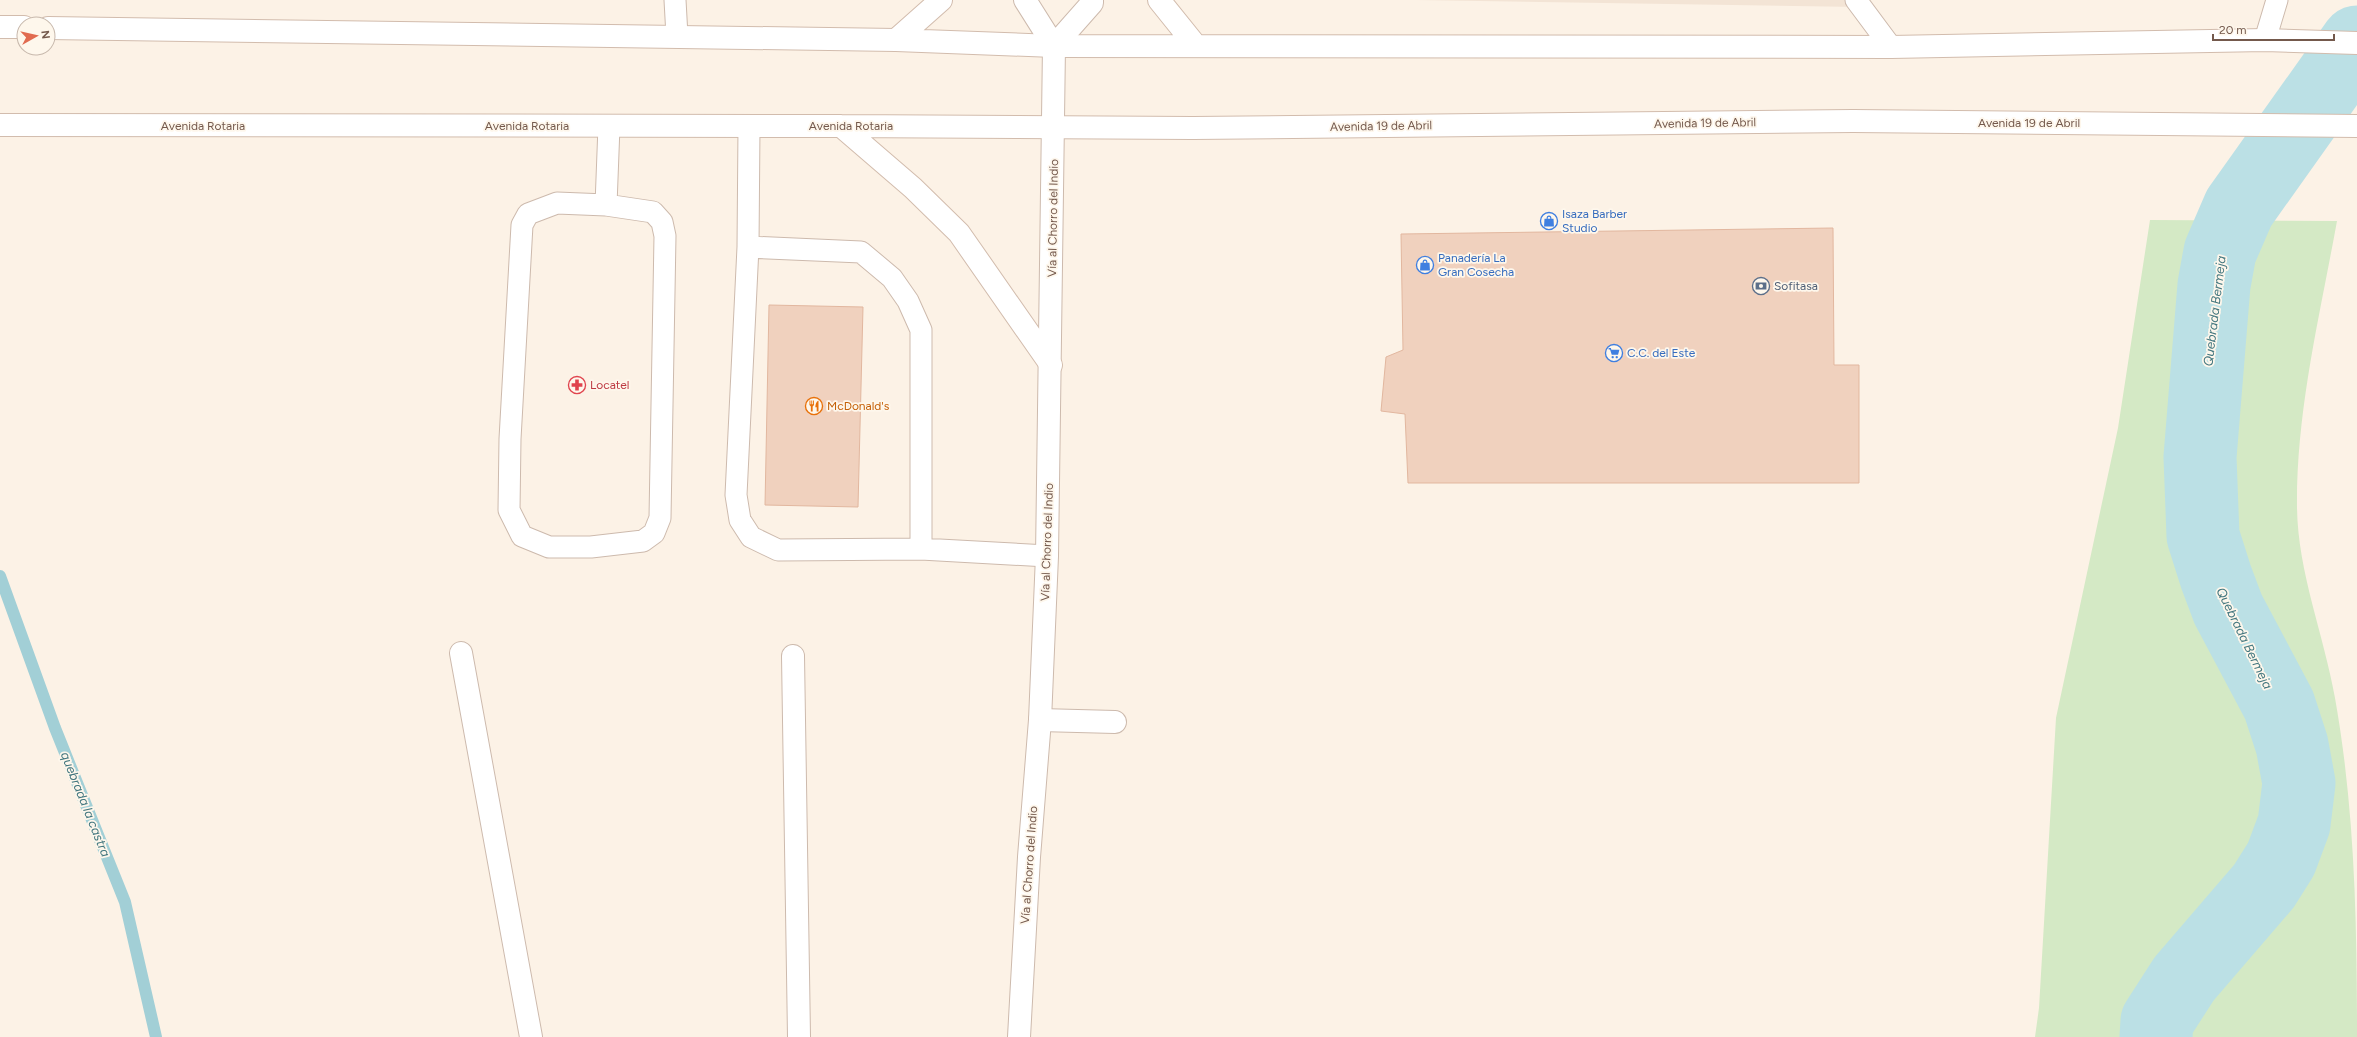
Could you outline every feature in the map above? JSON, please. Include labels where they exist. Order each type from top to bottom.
[{"type":"main road","points":[[896,40],[942,0]]},
{"type":"main road","points":[[1025,0],[1054,46]]},
{"type":"main road","points":[[1054,46],[1092,3],[1092,0]]},
{"type":"main road","points":[[1159,0],[1196,46]]},
{"type":"main road","points":[[0,27],[16,28]]},
{"type":"main road","points":[[56,28],[678,36],[896,40],[1054,46],[1891,47],[2265,40],[2357,43]]},
{"type":"main road","name":"Vía al Chorro del Indio","points":[[1019,1037],[1029,857],[1040,720],[1047,556],[1051,365],[1054,46]]},
{"type":"main road","name":"Avenida 19 de Abril","points":[[1054,127],[1194,128],[1853,121],[2350,126]]},
{"type":"main road","name":"Avenida Rotaria","points":[[0,125],[1054,127]]},
{"type":"main road","points":[[841,126],[913,188],[959,233],[1051,365]]},
{"type":"main road","points":[[461,653],[531,1037]]},
{"type":"main road","points":[[793,656],[799,1037]]},
{"type":"main road","points":[[1040,720],[1115,722]]},
{"type":"lane","points":[[675,0],[678,36]]},
{"type":"lane","points":[[1856,0],[1891,47]]},
{"type":"lane","points":[[2265,40],[2277,0]]},
{"type":"lane","points":[[606,204],[609,126]]},
{"type":"lane","points":[[749,127],[748,247],[736,495],[740,520],[751,537],[778,550],[921,549],[1047,556]]},
{"type":"lane","points":[[556,203],[606,204],[653,212],[662,222],[665,236],[660,518],[654,533],[643,541],[591,547],[549,547],[522,536],[509,510],[510,439],[522,224],[528,214],[556,203]]},
{"type":"lane","points":[[748,247],[861,252],[892,278],[908,301],[922,330],[921,549]]},
{"type":"shaded area","points":[[1416,0],[1859,0],[1859,7]]},
{"type":"green space","points":[[2150,220],[2337,221],[2310,363],[2300,435],[2297,508],[2298,532],[2302,556],[2335,698],[2347,782],[2354,867],[2357,1037],[2035,1037],[2039,1008],[2056,718],[2118,428]]},
{"type":"building","name":"C.C. del Este","points":[[1833,228],[1834,365],[1859,365],[1859,483],[1408,483],[1405,414],[1381,411],[1386,357],[1403,350],[1401,234]]},
{"type":"building","name":"McDonald's","points":[[769,305],[863,307],[858,507],[765,505]]},
{"type":"waterway","name":"Quebrada Bermeja","points":[[2156,1037],[2157,1021],[2184,979],[2264,886],[2281,859],[2294,824],[2299,783],[2292,745],[2279,705],[2228,609],[2216,577],[2203,536],[2200,457],[2214,285],[2220,252],[2239,208],[2357,42]]},
{"type":"waterway","name":"quebrada la castra","points":[[0,576],[55,728],[125,902],[156,1037]]},
{"type":"place","name":"Isaza Barber Studio","points":[[1549,221]]},
{"type":"place","name":"Panadería La Gran Cosecha","points":[[1425,265]]},
{"type":"place","name":"Sofitasa","points":[[1761,286]]},
{"type":"place","name":"C.C. del Este","points":[[1614,353]]},
{"type":"place","name":"Locatel","points":[[577,385]]},
{"type":"place","name":"McDonald's","points":[[814,406]]}]
